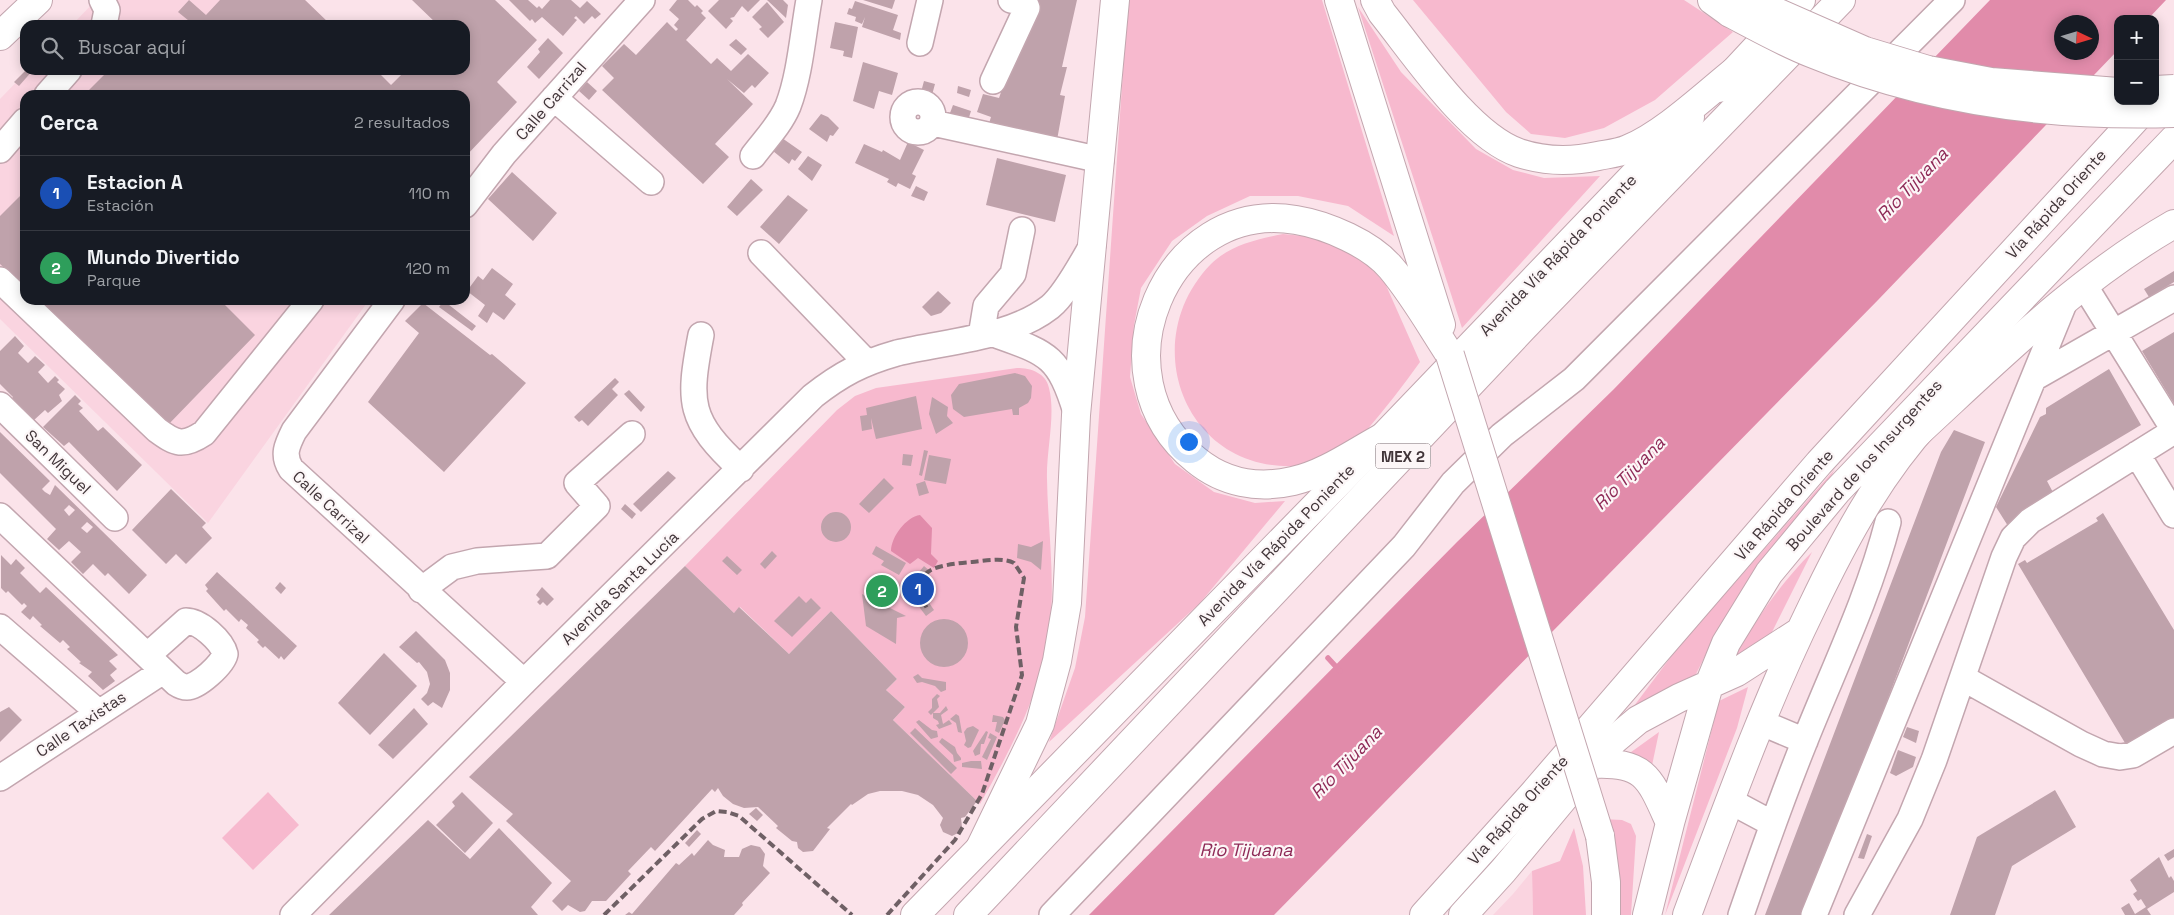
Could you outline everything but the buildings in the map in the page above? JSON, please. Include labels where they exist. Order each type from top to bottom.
[{"type":"main road","points":[[0,36],[38,0]]},
{"type":"main road","points":[[980,848],[1040,724],[1057,661],[1067,603],[1076,415],[1115,0]]},
{"type":"main road","points":[[1339,0],[1600,836],[1606,882],[1606,915]]},
{"type":"main road","points":[[1375,0],[1382,13],[1451,99],[1491,138],[1518,153],[1547,160],[1578,160],[1628,149],[1662,129],[1736,71]]},
{"type":"main road","name":"Avenida Vía Rápida Poniente","points":[[915,915],[1383,437],[1736,71],[1801,0]]},
{"type":"main road","name":"Avenida Vía Rápida Poniente","points":[[968,915],[1523,328],[1841,0]]},
{"type":"main road","points":[[1730,4],[1865,51],[1928,70],[1990,82],[2114,92]]},
{"type":"main road","points":[[1730,4],[1811,53],[1921,89],[1983,102],[2041,111],[2115,115],[2174,113]]},
{"type":"main road","points":[[2159,94],[2174,79]]},
{"type":"main road","points":[[2159,90],[2174,89]]},
{"type":"main road","name":"Vía Rápida Oriente","points":[[1424,915],[1533,794],[1819,463],[2148,105]]},
{"type":"main road","name":"Boulevard de los Insurgentes","points":[[1647,915],[1670,822],[1709,685],[1726,643],[1769,573],[1805,526],[1898,426],[2174,139]]},
{"type":"main road","name":"Boulevard de los Insurgentes","points":[[1687,915],[1760,722],[1799,632],[1840,548],[1878,485],[1913,437],[2174,163]]},
{"type":"main road","points":[[1383,437],[1314,475],[1274,484],[1253,485],[1227,480],[1208,470],[1184,451],[1166,429],[1152,403],[1146,368],[1147,332],[1155,304],[1171,276],[1185,258],[1199,245],[1219,232],[1240,223],[1284,218],[1312,222],[1340,234],[1371,252],[1391,268],[1450,355]]},
{"type":"main road","points":[[1913,437],[2038,322],[2114,261],[2174,224]]},
{"type":"main road","points":[[1463,915],[1503,872],[1614,740],[1638,720],[1737,672],[1799,632]]},
{"type":"main road","points":[[1592,764],[1616,763],[1630,766],[1642,773],[1658,796],[1670,822]]},
{"type":"street","points":[[102,0],[106,10],[105,20]]},
{"type":"street","name":"Calle Carrizal","points":[[470,198],[504,154],[642,0]]},
{"type":"street","points":[[753,156],[778,124],[788,106],[809,0]]},
{"type":"street","points":[[920,43],[930,0]]},
{"type":"street","points":[[993,81],[1027,8],[1025,3],[1011,0]]},
{"type":"street","points":[[1052,915],[1404,546],[1453,483],[1502,435],[1574,379],[1952,0]]},
{"type":"street","points":[[51,90],[65,75]]},
{"type":"street","points":[[554,98],[651,182]]},
{"type":"street","points":[[933,123],[1101,160]]},
{"type":"street","points":[[0,150],[20,127]]},
{"type":"street","points":[[1022,230],[1013,274],[986,306],[986,335],[1042,354],[1056,365],[1067,383],[1076,415]]},
{"type":"street","name":"Avenida Santa Lucía","points":[[293,915],[524,682],[813,396],[841,374],[867,363],[897,353],[986,335],[1034,318],[1052,306],[1093,244]]},
{"type":"street","points":[[761,253],[867,363]]},
{"type":"street","points":[[0,280],[20,299]]},
{"type":"street","points":[[1814,915],[2034,378],[2075,293],[2114,333],[2174,430],[2030,521],[2013,538],[2004,557],[1934,760],[1910,819],[1857,915]]},
{"type":"street","points":[[2034,378],[2174,298]]},
{"type":"street","points":[[26,305],[156,430],[170,440],[181,443],[191,441],[204,433],[306,305]]},
{"type":"street","name":"Calle Carrizal","points":[[388,305],[294,431],[287,445],[285,459],[291,469],[421,590],[524,682]]},
{"type":"street","points":[[701,335],[693,379],[693,399],[696,415],[706,431],[740,469]]},
{"type":"street","name":"San Miguel","points":[[0,405],[115,518]]},
{"type":"street","points":[[421,590],[452,567],[477,561],[547,556],[597,506],[577,483],[632,434]]},
{"type":"street","points":[[2137,454],[2174,515]]},
{"type":"street","name":"Calle Taxistas","points":[[0,516],[156,663],[98,712],[0,778]]},
{"type":"street","points":[[1741,915],[1805,741],[1862,604],[1880,554],[1888,522]]},
{"type":"street","points":[[0,627],[98,712]]},
{"type":"street","points":[[1963,678],[2081,744],[2103,754],[2120,757],[2133,755],[2174,732]]},
{"type":"street","points":[[1760,722],[1805,741]]},
{"type":"street","points":[[1730,801],[1773,824]]},
{"type":"shaded area","points":[[96,0],[305,0],[326,20],[77,20]]},
{"type":"shaded area","points":[[1128,0],[1322,0],[1394,236],[1348,206],[1298,196],[1250,196],[1207,216],[1172,241],[1141,288],[1134,325],[1130,377],[1141,414],[1175,464],[1214,492],[1255,503],[1285,501],[1200,603],[1049,742],[1075,668],[1085,617]]},
{"type":"shaded area","points":[[1413,0],[1684,0],[1733,32],[1655,100],[1604,128],[1565,138],[1531,134],[1506,112]]},
{"type":"shaded area","points":[[1358,7],[1401,72],[1476,149],[1513,170],[1544,178],[1600,176],[1462,328]]},
{"type":"shaded area","points":[[23,75],[381,75],[396,90],[20,90],[20,305],[365,305],[208,523],[0,319],[0,99]]},
{"type":"shaded area","points":[[1283,234],[1322,238],[1358,255],[1385,283],[1420,362],[1387,406],[1349,451],[1337,458],[1316,464],[1295,466],[1256,462],[1224,447],[1200,425],[1183,396],[1175,363],[1177,329],[1189,295],[1211,264],[1236,247]]},
{"type":"shaded area","points":[[1017,368],[1032,370],[1041,375],[1047,383],[1051,399],[1052,410],[1047,479],[1052,587],[1050,630],[1041,672],[1027,711],[1010,749],[980,804],[893,720],[905,707],[886,690],[897,679],[831,611],[789,654],[740,607],[734,613],[685,566],[837,410],[855,396],[876,388]]},
{"type":"shaded area","points":[[1835,469],[1819,498],[1719,628],[1693,680],[1622,722],[1679,646]]},
{"type":"shaded area","points":[[1812,552],[1769,638],[1731,663],[1768,604]]},
{"type":"shaded area","points":[[1748,687],[1737,728],[1665,915],[1719,701]]},
{"type":"shaded area","points":[[1659,732],[1650,775],[1620,760]]},
{"type":"shaded area","points":[[268,792],[299,825],[253,870],[222,838]]},
{"type":"shaded area","points":[[1602,819],[1622,820],[1631,824],[1636,836],[1631,915],[1613,915]]},
{"type":"shaded area","points":[[1574,828],[1583,866],[1586,915],[1533,915],[1532,871],[1560,861]]},
{"type":"shaded area","points":[[1532,871],[1533,915],[1493,915],[1513,894]]},
{"type":"water","name":"Rio Tijuana","points":[[1990,0],[2166,0],[2152,15],[2114,15],[2114,54],[1878,300],[1274,915],[1089,915],[1457,542],[1614,389]]},
{"type":"water","points":[[920,515],[932,528],[931,554],[938,561],[934,568],[918,558],[910,564],[891,551],[896,534],[900,529],[910,520]]},
{"type":"waterway","points":[[1328,658],[1340,671]]},
{"type":"railway","points":[[887,915],[955,840],[982,794],[1022,675],[1016,627],[1024,578],[1014,563],[1004,560],[988,560],[937,567],[929,571],[922,577],[920,585],[921,596],[928,610]]},
{"type":"railway","points":[[604,915],[702,819],[716,811],[739,816],[852,915]]},
{"type":"place","name":"Estacion A","points":[[918,589]]},
{"type":"place","name":"Mundo Divertido","points":[[882,591]]},
{"type":"water label","name":"Río Tijuana","points":[[1912,184]]},
{"type":"water label","name":"Río Tijuana","points":[[1629,473]]},
{"type":"water label","name":"Río Tijuana","points":[[1346,762]]}]
